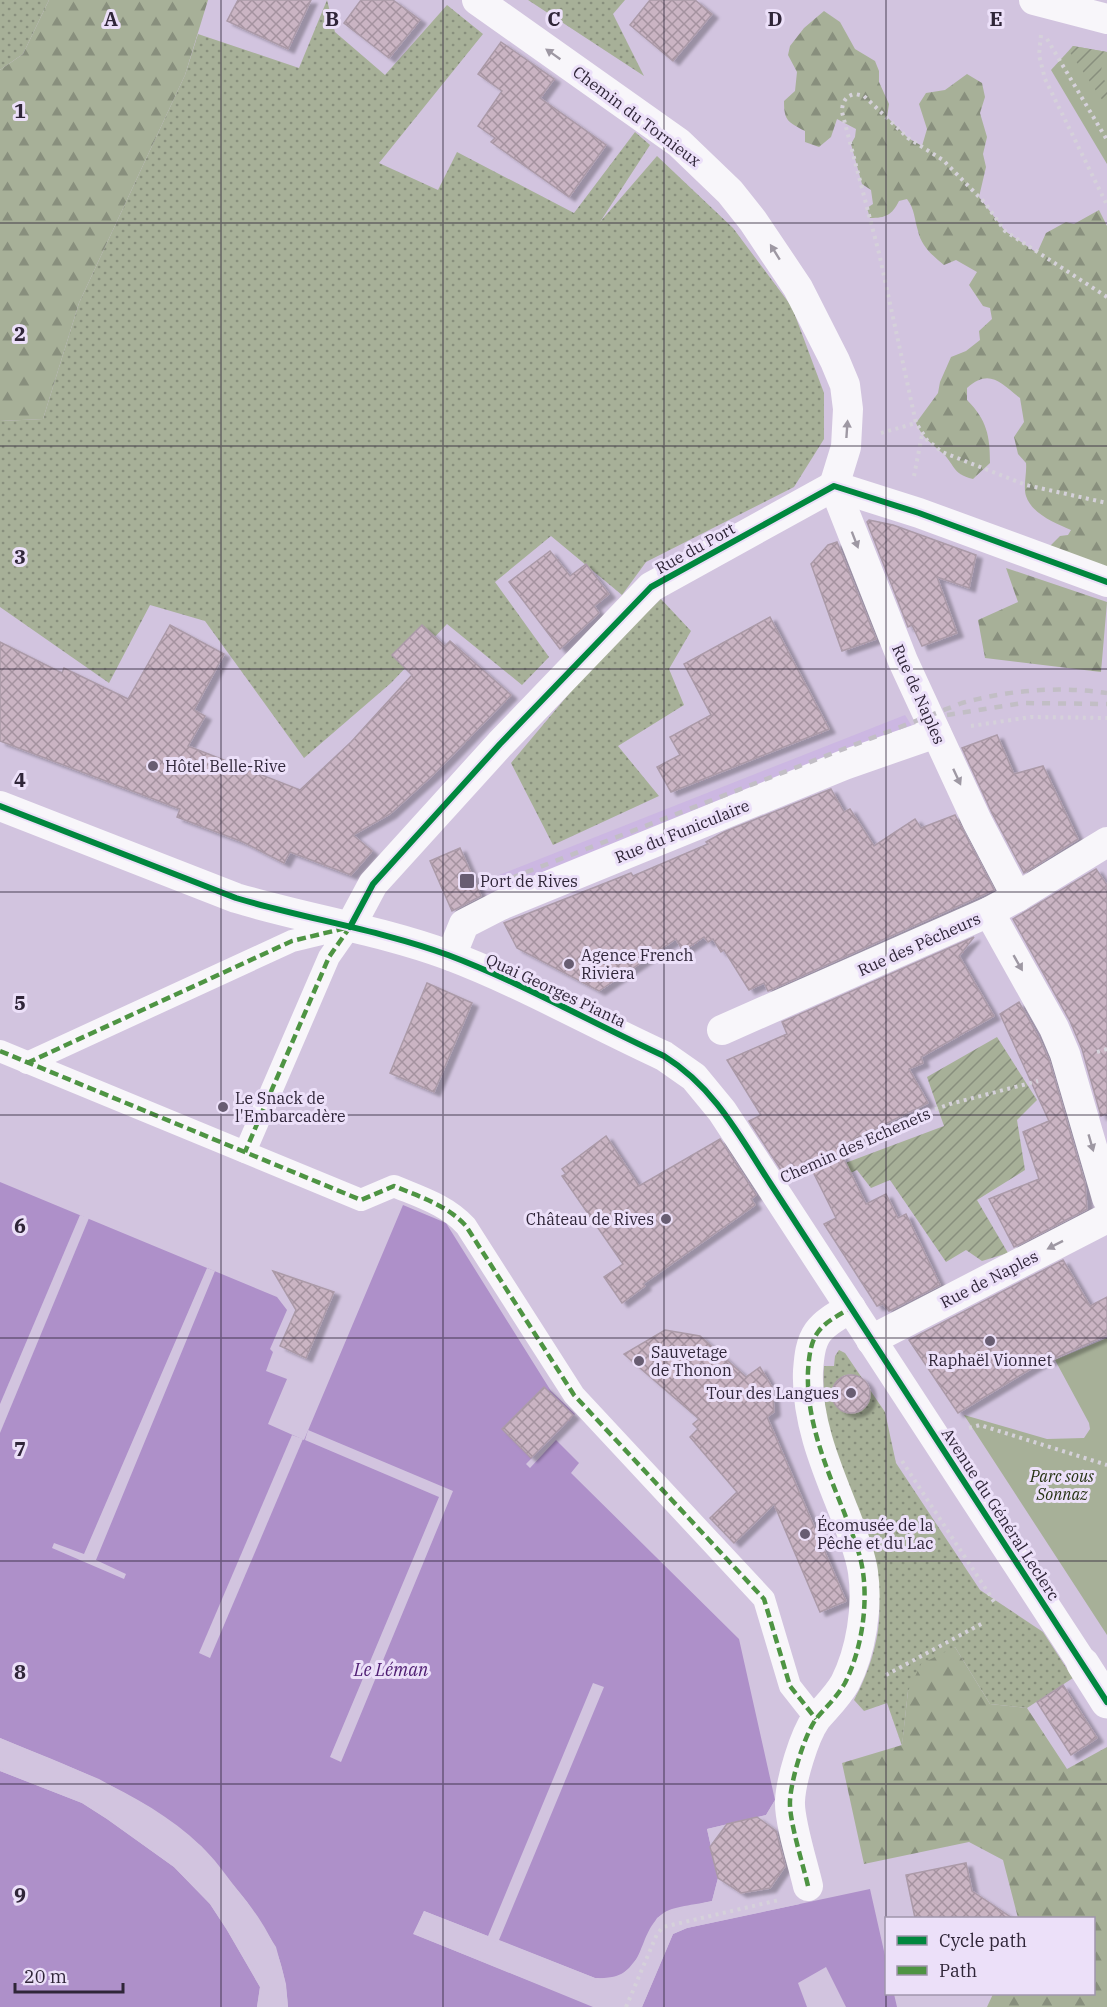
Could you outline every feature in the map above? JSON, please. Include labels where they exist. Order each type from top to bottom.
[{"type":"street","name":"Chemin du Tornieux","points":[[477,0],[679,144],[723,186],[753,221],[798,288],[845,385],[848,409],[846,447],[834,486]]},
{"type":"street","points":[[1034,0],[1107,19]]},
{"type":"street","points":[[834,486],[919,513],[1107,582]]},
{"type":"street","name":"Rue de Naples","points":[[834,486],[890,629],[936,733],[977,821],[1017,897]]},
{"type":"street","name":"Rue du Port","points":[[350,927],[373,884],[500,744],[651,587],[834,486]]},
{"type":"street","name":"Rue du Funiculaire","points":[[451,956],[464,924],[501,905],[844,765],[936,733]]},
{"type":"street","name":"Quai Georges Pianta","points":[[0,806],[236,898],[407,941],[451,956],[676,1063],[709,1093],[851,1308]]},
{"type":"street","name":"Rue des Pêcheurs","points":[[723,1030],[989,912],[1107,842]]},
{"type":"street","points":[[989,912],[1054,1028],[1068,1064],[1107,1198]]},
{"type":"street","points":[[27,1063],[292,941],[350,927]]},
{"type":"street","points":[[244,1152],[329,957],[350,927]]},
{"type":"street","points":[[0,1051],[361,1200],[394,1186],[456,1215],[466,1226],[574,1395],[764,1599],[790,1686],[816,1719]]},
{"type":"street","name":"Rue de Naples","points":[[871,1340],[1107,1218]]},
{"type":"street","points":[[808,1886],[790,1803],[804,1742],[809,1730],[835,1698],[851,1668],[862,1629],[864,1606],[860,1556],[821,1452],[811,1409],[808,1380],[811,1349],[819,1330],[826,1323],[851,1308]]},
{"type":"street","name":"Avenue du Général Leclerc","points":[[851,1308],[1107,1702]]},
{"type":"path","points":[[1107,140],[1042,31],[1039,55],[1045,79],[1107,205]]},
{"type":"path","points":[[1107,297],[1005,231],[985,203],[943,160],[908,138],[864,96],[855,93],[850,95],[842,105],[879,253],[916,423],[922,435],[942,452],[1004,478],[1041,489],[1107,503]]},
{"type":"path","points":[[879,442],[880,433],[916,423]]},
{"type":"path","points":[[913,481],[922,435]]},
{"type":"path","points":[[992,721],[1031,717],[1107,718]]},
{"type":"path","points":[[941,1447],[972,1426],[980,1425],[1107,1465]]},
{"type":"path","points":[[902,1461],[995,1603]]},
{"type":"path","points":[[889,1673],[983,1623]]},
{"type":"path","points":[[626,2007],[657,1934],[663,1927],[800,1896],[808,1886]]},
{"type":"shaded area","points":[[905,715],[915,731],[499,891],[494,877]]},
{"type":"green space","points":[[0,0],[49,0],[23,54],[0,70]]},
{"type":"green space","points":[[49,0],[208,0],[185,75],[79,303],[43,419],[0,421],[0,70],[23,54]]},
{"type":"green space","points":[[327,0],[335,32],[385,75],[447,5],[483,34],[379,163],[438,190],[457,152],[574,213],[635,132],[650,145],[600,222],[657,156],[733,228],[792,307],[824,393],[824,439],[794,487],[646,562],[622,595],[551,536],[495,582],[549,657],[522,685],[447,624],[391,683],[304,758],[205,621],[150,605],[109,683],[0,607],[0,421],[43,419],[79,303],[185,75],[198,34],[299,68]]},
{"type":"green space","points":[[528,0],[625,0],[613,14],[644,76]]},
{"type":"green space","points":[[824,11],[840,22],[855,49],[875,61],[879,71],[879,82],[889,104],[887,117],[908,138],[922,146],[927,129],[919,104],[926,93],[945,90],[967,74],[982,83],[985,97],[980,113],[987,137],[983,154],[986,167],[979,197],[1005,231],[1037,253],[1046,233],[1066,222],[1074,224],[1099,210],[1107,226],[1107,567],[1050,546],[1060,536],[1068,535],[1071,530],[1039,513],[1026,496],[1026,463],[1018,454],[1014,437],[1024,422],[1020,398],[1007,387],[989,378],[975,382],[967,388],[967,400],[979,414],[986,429],[990,453],[990,463],[973,479],[957,471],[918,428],[916,423],[938,393],[940,382],[951,357],[966,351],[980,340],[979,331],[992,319],[990,308],[983,306],[969,285],[977,272],[956,260],[944,265],[925,246],[907,199],[899,201],[888,215],[870,218],[867,208],[873,204],[871,190],[862,184],[851,144],[856,129],[837,119],[831,137],[819,147],[805,142],[805,131],[791,123],[786,117],[784,101],[795,91],[797,72],[788,55],[790,46],[804,28]]},
{"type":"green space","points":[[1073,46],[1107,52],[1107,164],[1051,70]]},
{"type":"green space","points":[[1073,46],[1107,52],[1107,58],[1102,62],[1101,74],[1107,85],[1107,107],[1069,51]]},
{"type":"green space","points":[[1006,568],[1107,602],[1101,672],[985,658],[978,620],[1018,602]]},
{"type":"green space","points":[[661,599],[691,631],[669,669],[684,705],[618,746],[659,796],[553,845],[511,763],[599,658]]},
{"type":"green space","points":[[997,1037],[1037,1100],[1017,1120],[1025,1170],[977,1200],[1008,1253],[982,1261],[966,1250],[946,1262],[890,1180],[871,1188],[857,1170],[828,1183],[824,1171],[944,1126],[927,1077]]},
{"type":"green space","name":"Parc sous Sonnaz","points":[[1107,1338],[1107,1635],[964,1415],[1047,1439],[1084,1438],[1090,1429],[1089,1423],[1055,1360]]},
{"type":"green space","points":[[839,1350],[845,1353],[862,1378],[845,1375],[840,1378],[833,1387],[832,1396],[836,1404],[852,1413],[860,1411],[867,1404],[870,1390],[885,1412],[896,1463],[980,1590],[1043,1632],[1073,1678],[1027,1708],[990,1704],[955,1647],[908,1691],[902,1746],[887,1703],[864,1711],[854,1700],[874,1651],[879,1625],[879,1599],[829,1434],[824,1366],[834,1366],[835,1356]]},
{"type":"green space","points":[[955,1647],[990,1704],[1027,1708],[1067,1769],[1107,1747],[1107,2007],[987,2007],[993,1995],[1095,1995],[1095,1917],[1018,1917],[1003,1860],[969,1842],[864,1864],[842,1763],[902,1745],[908,1691],[921,1664]]},
{"type":"water","name":"Le Léman","points":[[0,1182],[277,1297],[287,1310],[270,1349],[273,1352],[266,1371],[287,1379],[268,1424],[304,1440],[403,1205],[446,1223],[551,1391],[575,1414],[526,1464],[530,1468],[556,1440],[579,1463],[571,1473],[739,1639],[775,1800],[766,1815],[707,1829],[718,1878],[712,1901],[665,1912],[648,1932],[633,1964],[625,1972],[613,1977],[595,1978],[424,1911],[414,1934],[593,2007],[288,2007],[279,1957],[266,1929],[201,1846],[180,1828],[132,1796],[0,1738]]},
{"type":"water","points":[[0,1771],[82,1803],[174,1867],[210,1904],[227,1930],[260,1987],[257,2007],[0,2007]]},
{"type":"water","points":[[870,1889],[885,1956],[885,1995],[894,1995],[897,2007],[846,2007],[826,1967],[798,1983],[807,2007],[642,2007],[673,1934],[687,1928]]},
{"type":"pier","points":[[80,1215],[89,1218],[0,1433],[0,1404]]},
{"type":"pier","points":[[207,1268],[215,1271],[96,1560],[126,1574],[124,1579],[52,1548],[54,1543],[84,1554]]},
{"type":"pier","points":[[308,1430],[453,1491],[341,1762],[330,1757],[439,1497],[305,1440]]},
{"type":"pier","points":[[292,1435],[303,1439],[210,1658],[199,1653]]},
{"type":"pier","points":[[593,1683],[604,1687],[499,1940],[595,1978],[608,1979],[621,1975],[638,1957],[657,1918],[666,1912],[712,1901],[718,1878],[707,1829],[766,1815],[775,1800],[776,1804],[767,1818],[710,1831],[721,1878],[714,1903],[667,1914],[660,1920],[641,1958],[632,1970],[621,1977],[608,1981],[594,1981],[426,1914],[417,1933],[594,2004],[596,2007],[413,1934],[424,1911],[488,1936]]},
{"type":"pier","points":[[0,1738],[99,1779],[149,1807],[201,1846],[247,1902],[276,1947],[286,1984],[288,2007],[285,2007],[283,1984],[274,1948],[245,1903],[199,1848],[148,1810],[98,1782],[0,1742]]},
{"type":"pier","points":[[0,1768],[83,1801],[108,1816],[176,1865],[212,1902],[263,1986],[260,2007],[257,2007],[260,1987],[227,1930],[210,1904],[174,1867],[82,1803],[0,1771]]},
{"type":"pier","points":[[799,1901],[800,1904],[687,1928],[673,1934],[642,2007],[639,2007],[671,1931]]},
{"type":"building","points":[[238,0],[311,0],[288,49],[227,21]]},
{"type":"building","points":[[361,0],[393,0],[420,20],[389,58],[344,23]]},
{"type":"building","points":[[650,0],[695,0],[712,14],[673,61],[630,25]]},
{"type":"building","points":[[501,42],[554,79],[540,98],[606,145],[569,197],[491,142],[495,138],[478,126],[502,91],[478,74]]},
{"type":"building","points":[[869,520],[893,525],[976,555],[969,588],[937,577],[957,633],[922,646],[912,625],[908,627],[867,522]]},
{"type":"building","points":[[837,542],[876,639],[842,651],[811,564],[828,545]]},
{"type":"building","points":[[550,551],[570,576],[586,564],[609,594],[594,606],[599,613],[560,649],[509,582]]},
{"type":"building","points":[[770,617],[829,729],[671,792],[657,767],[680,755],[670,737],[711,715],[684,664]]},
{"type":"building","points":[[170,625],[224,654],[194,710],[205,716],[188,746],[300,790],[351,742],[412,675],[392,655],[422,625],[445,646],[450,641],[511,695],[434,774],[390,814],[353,835],[372,851],[351,875],[290,852],[284,863],[243,842],[177,817],[180,809],[0,741],[0,642],[62,673],[64,668],[128,699]]},
{"type":"building","points":[[997,735],[1014,774],[1043,766],[1078,839],[1024,873],[992,813],[962,748]]},
{"type":"building","points":[[831,789],[844,812],[850,809],[874,846],[915,819],[921,828],[955,815],[994,890],[768,991],[764,983],[749,990],[724,950],[721,952],[713,939],[708,942],[704,937],[683,951],[676,939],[599,991],[517,948],[504,923],[631,873],[633,876],[708,844],[706,842],[724,832]]},
{"type":"building","name":"Port de Rives","points":[[460,848],[481,896],[452,911],[430,861]]},
{"type":"building","points":[[1096,869],[1107,885],[1107,1113],[1101,1116],[1082,1049],[1070,1021],[1013,919]]},
{"type":"building","points":[[974,937],[959,956],[994,1016],[921,1057],[923,1063],[909,1069],[928,1103],[838,1147],[866,1204],[886,1194],[898,1218],[906,1214],[940,1285],[889,1311],[883,1304],[877,1306],[824,1224],[836,1218],[807,1160],[785,1176],[749,1121],[761,1115],[727,1060],[787,1034],[782,1022]]},
{"type":"building","points":[[427,983],[472,1003],[434,1092],[390,1073]]},
{"type":"building","points":[[1019,1002],[1049,1060],[1085,1184],[1087,1209],[1014,1247],[989,1199],[1039,1179],[1023,1132],[1049,1121],[1000,1014]]},
{"type":"building","name":"Château de Rives","points":[[606,1136],[639,1186],[720,1139],[756,1195],[751,1199],[755,1205],[643,1284],[645,1286],[622,1303],[604,1277],[623,1264],[562,1176],[566,1174],[562,1169]]},
{"type":"building","points":[[1063,1260],[1090,1306],[1107,1297],[1107,1335],[1049,1361],[1047,1359],[958,1413],[909,1340]]},
{"type":"building","points":[[273,1271],[334,1292],[306,1358],[280,1346],[296,1310]]},
{"type":"building","points":[[665,1330],[700,1336],[746,1377],[760,1367],[772,1387],[774,1412],[767,1417],[846,1601],[820,1612],[774,1504],[734,1543],[710,1518],[737,1492],[690,1437],[698,1429],[693,1424],[699,1419],[624,1354]]},
{"type":"building","name":"Tour des Langues","points":[[851,1375],[865,1380],[870,1394],[865,1408],[851,1413],[837,1408],[832,1394],[837,1380]]},
{"type":"building","points":[[544,1387],[573,1415],[531,1458],[502,1429]]},
{"type":"building","points":[[1063,1685],[1097,1738],[1071,1755],[1037,1702]]},
{"type":"building","points":[[757,1817],[776,1831],[785,1866],[770,1888],[741,1893],[718,1878],[710,1847],[727,1824]]},
{"type":"building","points":[[966,1863],[972,1891],[1011,1917],[915,1917],[906,1875]]},
{"type":"railway","points":[[496,884],[962,703],[1034,690],[1107,693]]},
{"type":"railway","points":[[947,715],[1023,703],[1107,704]]},
{"type":"marked path","points":[[27,1063],[292,941],[350,927],[329,957],[245,1152]]},
{"type":"marked path","points":[[0,1051],[361,1200],[394,1186],[433,1202],[459,1219],[466,1226],[574,1395],[764,1599],[790,1686],[816,1719]]},
{"type":"marked path","points":[[808,1886],[790,1809],[793,1782],[811,1727],[842,1688],[851,1671],[862,1629],[865,1600],[860,1556],[818,1443],[808,1389],[809,1356],[815,1336],[821,1328],[851,1308]]},
{"type":"cycle path","points":[[350,927],[373,884],[500,744],[651,587],[834,486],[919,513],[1107,582]]},
{"type":"cycle path","name":"Chemin des Echenets","points":[[0,806],[236,898],[396,939],[448,955],[530,991],[664,1056],[682,1068],[711,1097],[736,1130],[1107,1702]]},
{"type":"place","name":"Hôtel Belle-Rive","points":[[153,766]]},
{"type":"place","name":"Port de Rives","points":[[467,881]]},
{"type":"place","name":"Agence French Riviera","points":[[569,964]]},
{"type":"place","name":"Le Snack de l'Embarcadère","points":[[223,1107]]},
{"type":"place","name":"Château de Rives","points":[[666,1219]]},
{"type":"place","name":"Raphaël Vionnet","points":[[990,1341]]},
{"type":"place","name":"Sauvetage de Thonon","points":[[639,1361]]},
{"type":"place","name":"Tour des Langues","points":[[851,1393]]},
{"type":"place","name":"Écomusée de la Pêche et du Lac","points":[[805,1534]]}]
